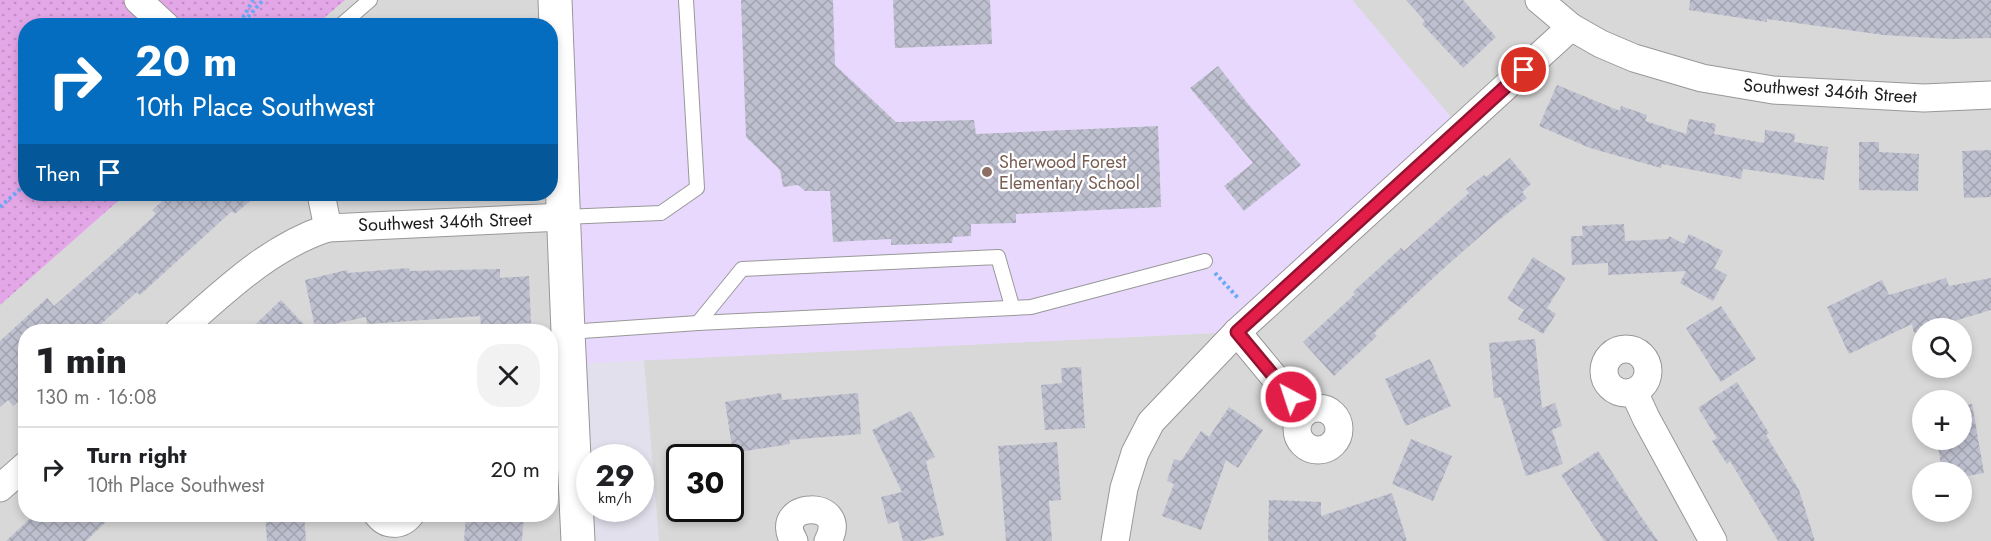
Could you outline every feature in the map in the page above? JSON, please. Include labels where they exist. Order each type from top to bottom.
[{"type":"street","points":[[138,0],[157,18]]},
{"type":"street","points":[[555,0],[556,18]]},
{"type":"street","name":"Southwest 346th Street","points":[[1539,0],[1571,27],[1601,44],[1634,58],[1702,78],[1773,90],[1924,98],[1991,95]]},
{"type":"street","points":[[1115,541],[1124,488],[1135,453],[1151,422],[1246,325],[1571,27]]},
{"type":"street","points":[[558,81],[578,541]]},
{"type":"street","points":[[322,201],[328,228]]},
{"type":"street","name":"Southwest 346th Street","points":[[188,324],[264,260],[303,236],[328,228],[563,217]]},
{"type":"street","points":[[1246,325],[1305,413]]},
{"type":"street","points":[[1634,392],[1713,541]]},
{"type":"street","points":[[0,488],[18,472]]},
{"type":"street","points":[[794,541],[790,530],[793,518],[804,510],[817,509],[828,518],[832,532],[828,541]]},
{"type":"lane","points":[[349,18],[370,0]]},
{"type":"lane","points":[[563,217],[661,213],[697,188],[686,0]]},
{"type":"lane","points":[[698,323],[742,269],[998,257],[1012,306]]},
{"type":"lane","points":[[568,332],[1031,306],[1204,261]]},
{"type":"path","points":[[243,18],[253,0]]},
{"type":"path","points":[[246,18],[263,0]]},
{"type":"path","points":[[0,207],[18,191]]},
{"type":"path","points":[[1204,261],[1246,325]]},
{"type":"shaded area","points":[[0,0],[345,0],[324,18],[18,18],[18,201],[118,201],[0,305]]},
{"type":"shaded area","points":[[345,0],[555,0],[556,18],[324,18]]},
{"type":"shaded area","name":"Sherwood Forest Elementary School","points":[[555,0],[1352,0],[1460,128],[1237,332],[569,364],[558,78],[558,18],[556,18]]},
{"type":"shaded area","points":[[1352,0],[1991,0],[1991,541],[659,541],[654,481],[654,444],[651,444],[644,360],[1237,332],[1460,128]]},
{"type":"shaded area","points":[[558,71],[578,541],[0,541],[0,305],[118,201],[558,201]]},
{"type":"building","points":[[741,0],[833,0],[835,65],[896,122],[974,120],[976,134],[1158,126],[1161,207],[1016,214],[1016,223],[971,224],[971,236],[953,237],[952,243],[891,245],[891,239],[833,242],[830,191],[805,191],[798,185],[783,187],[780,170],[746,137]]},
{"type":"building","points":[[893,0],[990,0],[992,44],[895,48]]},
{"type":"building","points":[[1406,0],[1463,0],[1496,37],[1463,68],[1422,24],[1425,21]]},
{"type":"building","points":[[1690,0],[1991,0],[1991,38],[1950,39],[1884,35],[1767,19],[1767,22],[1689,10]]},
{"type":"building","points":[[1218,66],[1301,165],[1244,211],[1224,186],[1253,163],[1190,88]]},
{"type":"building","points":[[1557,85],[1620,111],[1621,106],[1647,115],[1645,121],[1686,134],[1689,119],[1716,124],[1714,134],[1764,143],[1765,130],[1795,134],[1794,142],[1828,147],[1824,180],[1743,169],[1741,179],[1662,164],[1661,168],[1590,148],[1539,126]]},
{"type":"building","points":[[1859,142],[1879,142],[1879,152],[1919,154],[1918,191],[1859,190]]},
{"type":"building","points":[[1991,150],[1991,197],[1964,198],[1962,151]]},
{"type":"building","points":[[1510,158],[1531,184],[1522,192],[1527,198],[1443,269],[1374,333],[1377,336],[1334,376],[1303,342],[1401,248],[1404,251],[1469,193],[1466,189]]},
{"type":"building","points":[[163,201],[250,201],[235,214],[232,211],[140,295],[137,292],[101,324],[19,324],[47,298],[54,306],[156,214],[152,210]]},
{"type":"building","points":[[1624,224],[1625,241],[1668,239],[1669,236],[1684,244],[1689,234],[1723,251],[1714,268],[1727,275],[1713,301],[1680,283],[1686,271],[1608,275],[1608,263],[1572,265],[1571,236],[1583,236],[1582,226]]},
{"type":"building","points":[[1533,257],[1566,278],[1547,308],[1556,314],[1543,334],[1518,319],[1524,310],[1507,299]]},
{"type":"building","points":[[409,268],[410,271],[500,269],[500,278],[529,276],[531,323],[481,324],[480,316],[367,324],[366,317],[334,324],[314,324],[305,280],[347,270],[348,273]]},
{"type":"building","points":[[1946,278],[1949,286],[1991,278],[1991,310],[1964,318],[1912,318],[1912,324],[1849,354],[1827,307],[1882,280],[1889,295]]},
{"type":"building","points":[[281,300],[304,324],[256,324]]},
{"type":"building","points":[[1721,306],[1756,359],[1721,382],[1686,328]]},
{"type":"building","points":[[18,325],[18,402],[13,406],[8,400],[0,407],[0,341]]},
{"type":"building","points":[[1535,339],[1542,408],[1555,403],[1562,426],[1552,430],[1563,464],[1526,476],[1501,397],[1494,398],[1489,343]]},
{"type":"building","points":[[1430,359],[1451,406],[1406,426],[1385,379]]},
{"type":"building","points":[[1081,367],[1085,428],[1045,430],[1041,385],[1062,383],[1061,368]]},
{"type":"building","points":[[1737,382],[1769,433],[1766,435],[1799,490],[1815,541],[1778,541],[1730,461],[1727,464],[1712,441],[1717,438],[1698,408]]},
{"type":"building","points":[[781,393],[782,400],[858,393],[861,434],[789,440],[790,444],[744,451],[744,444],[732,444],[725,402]]},
{"type":"building","points":[[1972,404],[1984,473],[1972,475],[1972,462],[1940,462],[1939,450],[1972,450]]},
{"type":"building","points":[[1229,407],[1263,430],[1238,468],[1226,460],[1201,530],[1162,516],[1174,484],[1167,481],[1174,459],[1181,461],[1201,431],[1209,437]]},
{"type":"building","points":[[911,411],[935,457],[926,461],[944,535],[920,541],[903,541],[898,521],[888,524],[881,497],[902,492],[872,430]]},
{"type":"building","points":[[1411,439],[1452,456],[1433,501],[1392,484]]},
{"type":"building","points":[[1057,442],[1061,500],[1049,501],[1052,541],[1006,541],[998,446]]},
{"type":"building","points":[[1598,451],[1658,541],[1604,541],[1561,475]]},
{"type":"building","points":[[1392,493],[1407,541],[1268,541],[1269,500],[1321,502],[1321,516]]},
{"type":"building","points":[[26,522],[106,522],[86,541],[6,541]]},
{"type":"building","points":[[266,522],[305,522],[306,541],[267,541]]},
{"type":"building","points":[[465,522],[523,522],[522,541],[464,541]]},
{"type":"place","name":"Sherwood Forest Elementary School","points":[[987,172]]},
{"type":"route","points":[[1291,397],[1237,332],[1524,70]]}]
